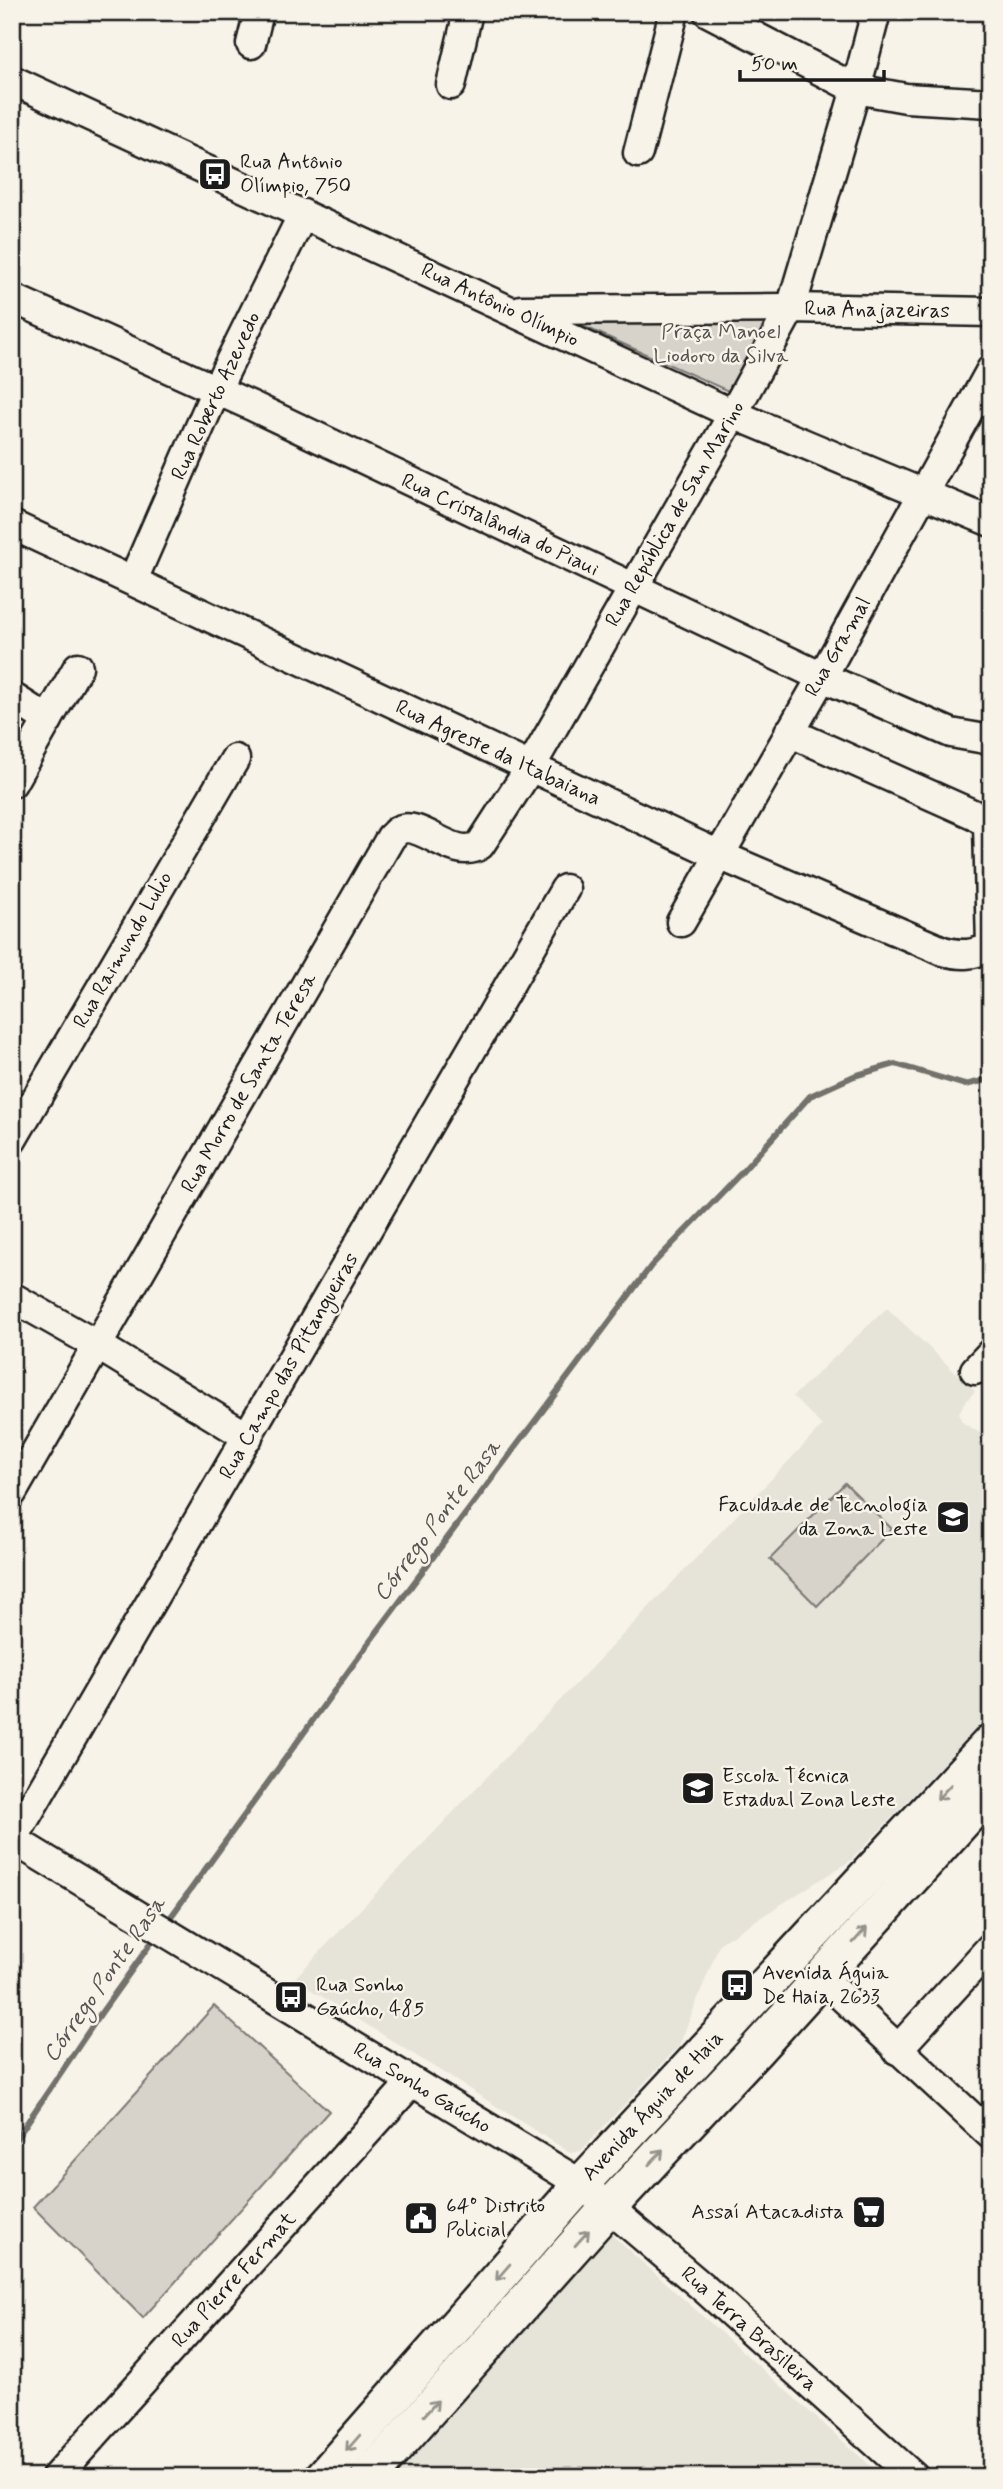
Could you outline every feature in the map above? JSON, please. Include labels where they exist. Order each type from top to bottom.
[{"type":"main road","name":"Avenida Águia de Haia","points":[[323,2477],[581,2184],[991,1742]]},
{"type":"main road","name":"Avenida Águia de Haia","points":[[369,2477],[609,2207],[822,1978],[991,1790]]},
{"type":"street","points":[[251,44],[260,12]]},
{"type":"street","points":[[451,85],[468,12]]},
{"type":"street","points":[[638,153],[674,12]]},
{"type":"street","points":[[708,12],[856,89],[906,98],[991,103]]},
{"type":"street","name":"Rua República de San Marino","points":[[530,768],[792,308],[876,12]]},
{"type":"street","name":"Rua Antônio Olímpio","points":[[12,80],[733,414],[991,522]]},
{"type":"street","name":"Rua Roberto Azevedo","points":[[133,580],[216,390],[303,214]]},
{"type":"street","name":"Rua Cristalândia do Piaui","points":[[12,298],[216,390],[822,677],[951,733],[991,740]]},
{"type":"street","name":"Rua Anajazeiras","points":[[512,310],[792,308],[991,312]]},
{"type":"street","name":"Rua Gramal","points":[[681,922],[925,494],[991,370]]},
{"type":"street","name":"Rua Agreste da Itabaiana","points":[[12,525],[719,855],[943,951],[961,955],[975,954],[991,947]]},
{"type":"street","points":[[12,783],[78,667]]},
{"type":"street","points":[[12,697],[48,720]]},
{"type":"street","points":[[789,732],[975,815],[988,824],[991,947]]},
{"type":"street","name":"Rua Raimundo Lulio","points":[[12,1140],[235,759]]},
{"type":"street","name":"Rua Morro de Santa Teresa","points":[[12,1493],[391,837],[400,830],[410,828],[463,850],[474,849],[480,845],[530,768]]},
{"type":"street","name":"Rua Campo das Pitangueiras","points":[[13,1840],[565,889]]},
{"type":"street","points":[[12,1297],[97,1345],[247,1437]]},
{"type":"street","name":"Rua Sonho Gaúcho","points":[[13,1840],[581,2184]]},
{"type":"street","points":[[897,2050],[991,1948]]},
{"type":"street","points":[[822,1978],[897,2050],[985,2119]]},
{"type":"street","name":"Rua Pierre Fermat","points":[[56,2477],[412,2082]]},
{"type":"street","name":"Rua Terra Brasileira","points":[[581,2184],[706,2290],[914,2477]]},
{"type":"shaded area","name":"Escola Técnica Estadual Zona Leste","points":[[887,1308],[975,1391],[959,1413],[962,1422],[991,1440],[991,1714],[850,1861],[720,1943],[679,2046],[581,2151],[571,2153],[294,1979],[822,1426],[793,1396]]},
{"type":"shaded area","points":[[609,2234],[883,2477],[387,2477],[604,2236]]},
{"type":"green space","name":"Praça Manoel Liodoro da Silva","points":[[790,302],[737,395],[583,326],[588,308]]},
{"type":"green space","points":[[845,1483],[892,1529],[817,1606],[770,1559]]},
{"type":"green space","points":[[214,2006],[329,2111],[143,2318],[33,2207]]},
{"type":"waterway","name":"Córrego Ponte Rasa","points":[[165,1925],[368,1644],[651,1266],[741,1173],[810,1096],[854,1076],[895,1064],[965,1085],[991,1079]]},
{"type":"waterway","name":"Córrego Ponte Rasa","points":[[12,2145],[156,1936]]},
{"type":"place","name":"Rua Antônio Olímpio, 750","points":[[215,174]]},
{"type":"place","name":"Faculdade de Tecnologia da Zona Leste","points":[[953,1517]]},
{"type":"place","name":"Escola Técnica Estadual Zona Leste","points":[[698,1788]]},
{"type":"place","name":"Avenida Águia De Haia, 2633","points":[[737,1985]]},
{"type":"place","name":"Rua Sonho Gaúcho, 485","points":[[291,1997]]},
{"type":"place","name":"Assaí Atacadista","points":[[869,2212]]},
{"type":"place","name":"64º Distrito Policial","points":[[421,2218]]}]
